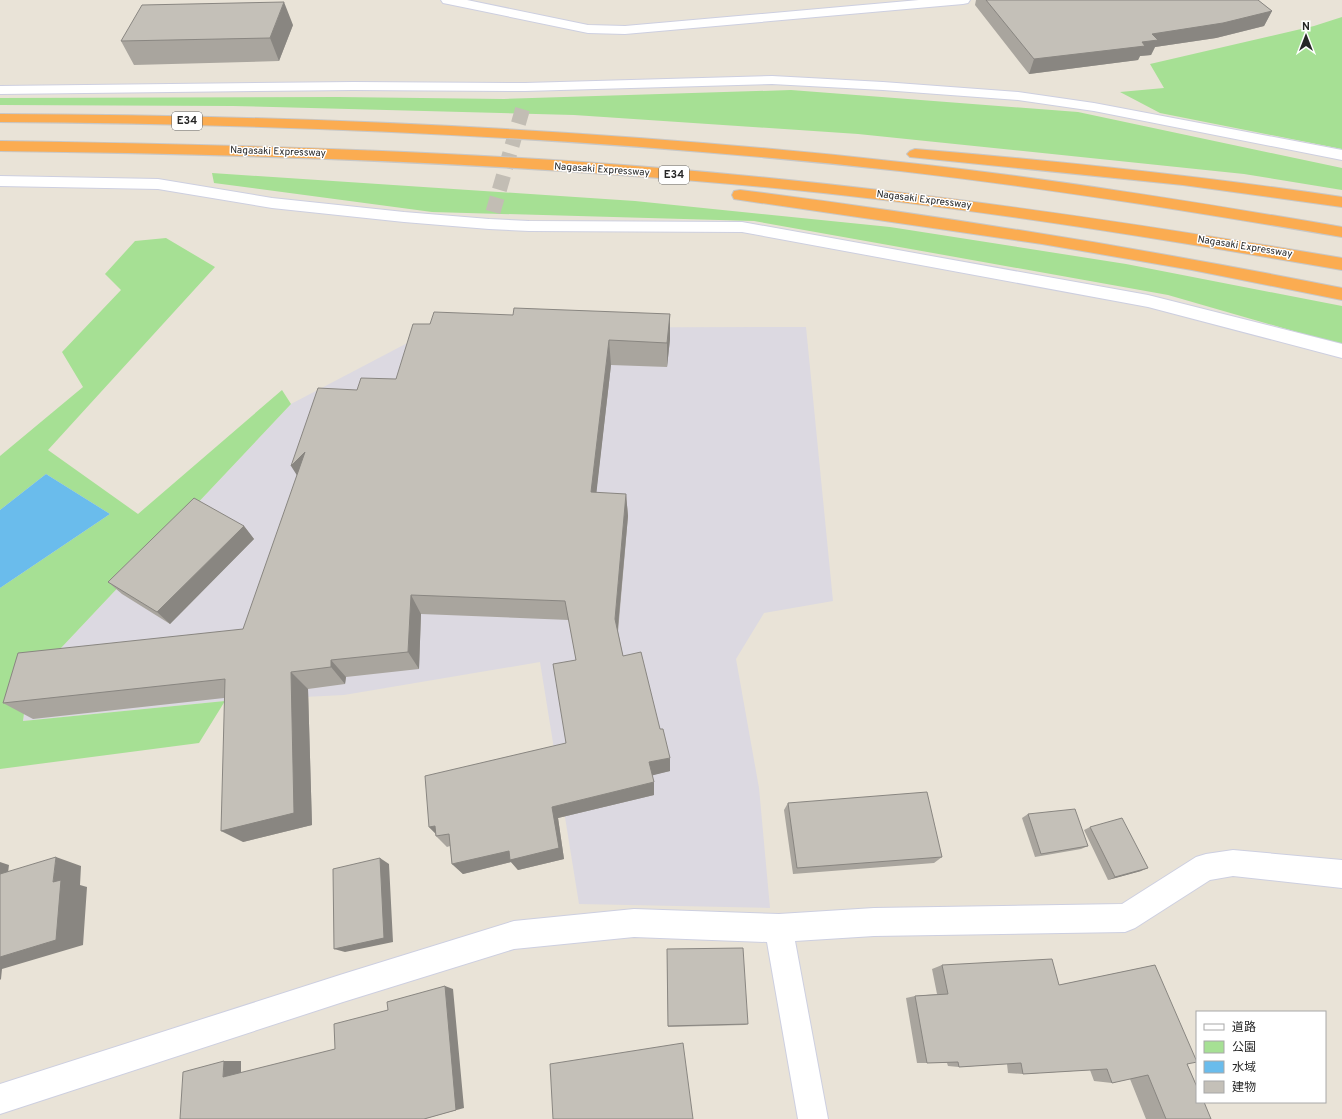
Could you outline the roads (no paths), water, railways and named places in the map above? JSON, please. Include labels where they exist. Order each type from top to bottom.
[{"type":"highway","name":"E34","points":[[0,118],[119,119],[373,126],[600,139],[841,160],[970,175],[1106,194],[1342,232]]},
{"type":"highway","points":[[373,126],[597,132],[838,147],[1089,170],[1214,184],[1342,202]]},
{"type":"highway","name":"Nagasaki Expressway","points":[[0,146],[234,150],[453,160],[587,168],[830,189],[975,206],[1105,225],[1342,264]]},
{"type":"highway","points":[[234,150],[395,165],[610,182],[730,194],[842,208],[1072,243],[1164,259],[1342,294]]},
{"type":"street","points":[[448,0],[588,29],[626,30],[963,0]]},
{"type":"street","points":[[0,90],[353,86],[525,93],[772,80],[883,86],[1018,96],[1094,107],[1342,155]]},
{"type":"street","points":[[0,181],[158,184],[272,203],[404,217],[491,218],[529,226],[742,227],[1148,301],[1342,351]]},
{"type":"street","points":[[0,1099],[343,988],[514,935],[634,923],[779,928],[874,922],[1125,918],[1206,867],[1232,863],[1342,874]]},
{"type":"street","points":[[779,928],[813,1119]]},
{"type":"water","points":[[46,474],[110,514],[0,588],[0,510]]},
{"type":"tunnel","points":[[493,212],[524,104]]}]
